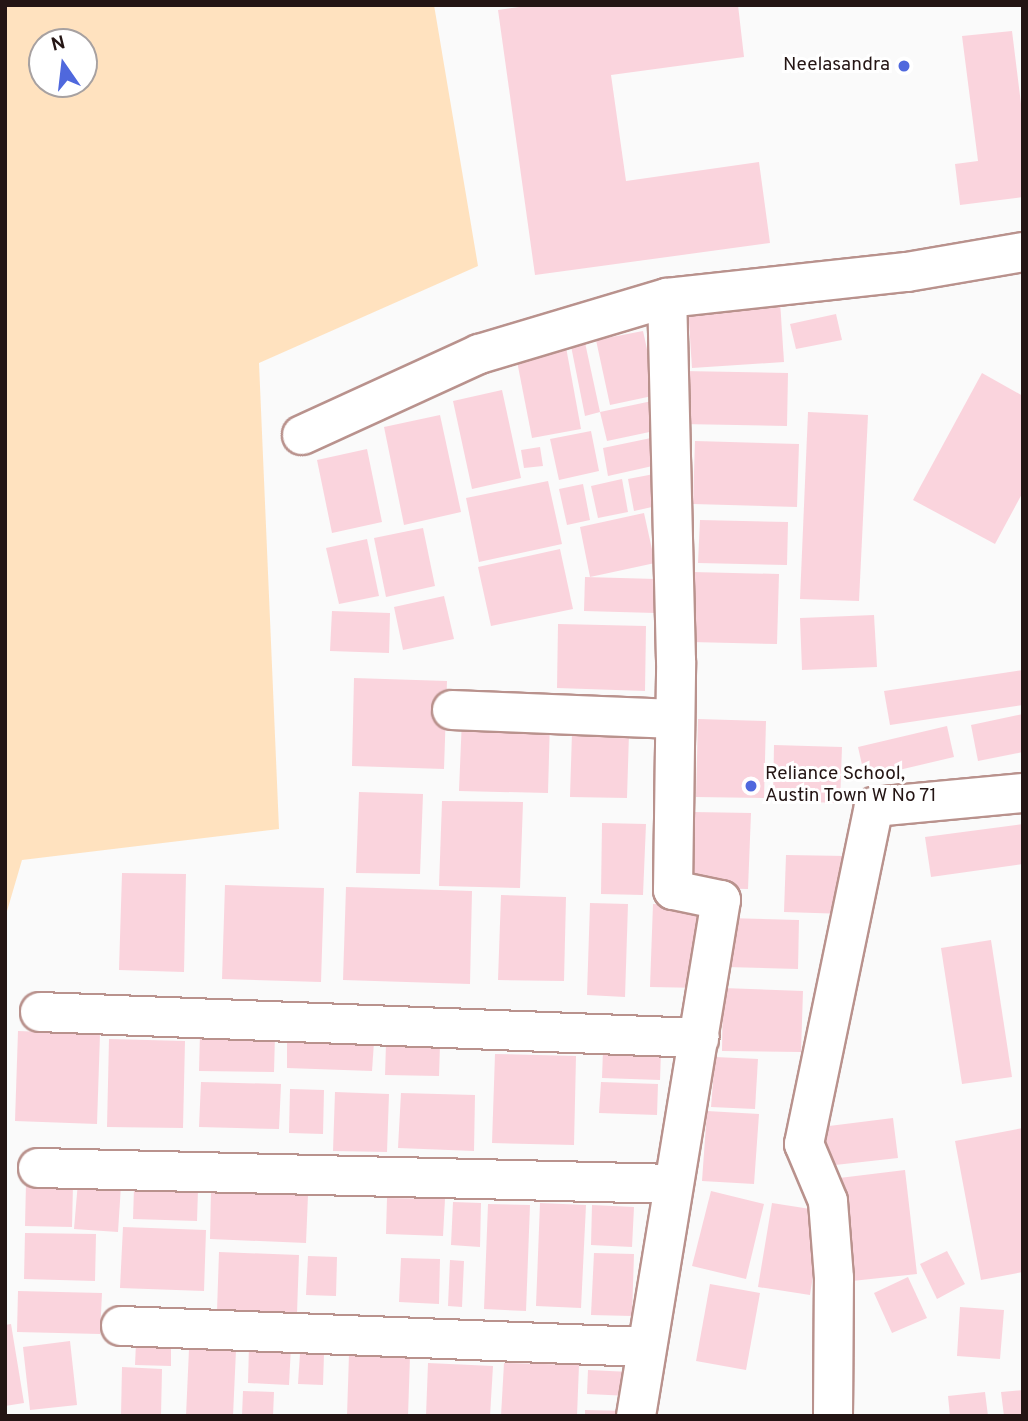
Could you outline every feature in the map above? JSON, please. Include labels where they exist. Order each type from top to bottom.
[{"type":"street","points":[[302,435],[479,354],[667,298],[907,272],[1023,252]]},
{"type":"street","points":[[636,1416],[644,1348],[721,900],[673,890],[675,719],[667,298]]},
{"type":"street","points":[[452,710],[675,719]]},
{"type":"street","points":[[833,1416],[834,1278],[828,1201],[804,1144],[874,807],[1023,793]]},
{"type":"street","points":[[40,1012],[699,1038]]},
{"type":"street","points":[[38,1168],[673,1184]]},
{"type":"street","points":[[121,1326],[644,1348]]},
{"type":"shaded area","points":[[5,5],[434,5],[478,266],[259,363],[279,829],[22,860],[5,918]]},
{"type":"building","points":[[534,5],[738,5],[744,57],[611,75],[626,181],[759,162],[770,243],[535,275],[498,10]]},
{"type":"building","points":[[1012,31],[1023,120],[1023,197],[960,205],[955,164],[978,161],[962,36]]},
{"type":"building","points":[[780,301],[784,362],[692,368],[688,307]]},
{"type":"building","points":[[836,314],[842,340],[796,349],[790,324]]},
{"type":"building","points":[[643,331],[657,395],[610,405],[596,340]]},
{"type":"building","points":[[584,338],[600,412],[585,416],[570,341]]},
{"type":"building","points":[[566,347],[581,429],[532,438],[516,356]]},
{"type":"building","points":[[683,371],[788,373],[787,426],[681,424]]},
{"type":"building","points":[[982,373],[1023,396],[1023,492],[995,544],[913,500]]},
{"type":"building","points":[[502,390],[521,478],[472,489],[453,401]]},
{"type":"building","points":[[652,401],[659,430],[607,441],[600,412]]},
{"type":"building","points":[[808,412],[868,415],[859,601],[800,599]]},
{"type":"building","points":[[440,415],[461,512],[404,525],[384,427]]},
{"type":"building","points":[[591,431],[599,471],[559,480],[550,439]]},
{"type":"building","points":[[651,438],[657,465],[608,476],[603,448]]},
{"type":"building","points":[[695,441],[799,444],[797,507],[693,504]]},
{"type":"building","points":[[540,447],[543,466],[524,468],[521,450]]},
{"type":"building","points":[[367,449],[382,522],[332,533],[317,460]]},
{"type":"building","points":[[654,474],[661,505],[634,511],[628,479]]},
{"type":"building","points":[[622,479],[628,512],[598,518],[591,486]]},
{"type":"building","points":[[548,481],[562,544],[479,562],[466,498]]},
{"type":"building","points":[[583,484],[590,520],[567,525],[559,489]]},
{"type":"building","points":[[644,513],[655,563],[590,577],[580,527]]},
{"type":"building","points":[[700,520],[788,522],[787,565],[698,563]]},
{"type":"building","points":[[423,528],[435,586],[386,597],[374,538]]},
{"type":"building","points":[[367,539],[379,596],[339,604],[326,548]]},
{"type":"building","points":[[560,549],[573,609],[491,626],[478,567]]},
{"type":"building","points":[[692,572],[779,574],[777,644],[691,642]]},
{"type":"building","points":[[585,577],[656,579],[655,613],[584,611]]},
{"type":"building","points":[[444,596],[454,639],[403,650],[394,607]]},
{"type":"building","points":[[332,611],[390,613],[389,653],[330,651]]},
{"type":"building","points":[[874,615],[877,667],[802,670],[800,618]]},
{"type":"building","points":[[558,624],[646,626],[645,691],[557,688]]},
{"type":"building","points":[[1023,670],[1023,705],[890,725],[884,691]]},
{"type":"building","points":[[354,678],[447,681],[444,769],[352,766]]},
{"type":"building","points":[[1023,714],[1023,752],[978,761],[971,725]]},
{"type":"building","points":[[462,718],[550,720],[548,793],[459,791]]},
{"type":"building","points":[[698,719],[766,721],[764,798],[696,797]]},
{"type":"building","points":[[947,726],[954,757],[865,778],[858,747]]},
{"type":"building","points":[[572,732],[629,733],[627,798],[570,797]]},
{"type":"building","points":[[774,745],[842,747],[840,803],[773,801]]},
{"type":"building","points":[[359,792],[423,794],[420,874],[356,873]]},
{"type":"building","points":[[442,801],[523,802],[520,888],[439,886]]},
{"type":"building","points":[[693,812],[751,813],[748,889],[691,888]]},
{"type":"building","points":[[602,823],[646,824],[643,895],[601,894]]},
{"type":"building","points":[[1023,824],[1023,864],[931,877],[925,837]]},
{"type":"building","points":[[786,855],[847,856],[846,914],[784,912]]},
{"type":"building","points":[[122,873],[186,874],[184,972],[119,970]]},
{"type":"building","points":[[225,885],[324,888],[321,982],[222,979]]},
{"type":"building","points":[[346,887],[472,891],[470,984],[343,980]]},
{"type":"building","points":[[501,895],[566,897],[564,981],[498,980]]},
{"type":"building","points":[[590,903],[628,904],[625,997],[587,995]]},
{"type":"building","points":[[653,904],[705,906],[702,988],[650,987]]},
{"type":"building","points":[[727,918],[799,920],[798,969],[726,967]]},
{"type":"building","points":[[991,940],[1012,1077],[962,1084],[941,948]]},
{"type":"building","points":[[723,988],[803,991],[801,1052],[722,1051]]},
{"type":"building","points":[[18,1031],[100,1034],[97,1124],[15,1121]]},
{"type":"building","points":[[200,1033],[275,1035],[274,1072],[199,1071]]},
{"type":"building","points":[[109,1039],[185,1041],[183,1128],[107,1127]]},
{"type":"building","points":[[287,1039],[374,1042],[372,1071],[287,1068]]},
{"type":"building","points":[[386,1043],[440,1044],[439,1076],[385,1075]]},
{"type":"building","points":[[603,1050],[661,1051],[660,1080],[602,1078]]},
{"type":"building","points":[[495,1054],[576,1056],[574,1145],[492,1143]]},
{"type":"building","points":[[715,1057],[758,1059],[755,1109],[711,1107]]},
{"type":"building","points":[[201,1082],[281,1084],[279,1129],[199,1127]]},
{"type":"building","points":[[601,1082],[658,1084],[657,1115],[599,1113]]},
{"type":"building","points":[[290,1089],[324,1090],[323,1134],[289,1133]]},
{"type":"building","points":[[335,1092],[389,1094],[387,1152],[333,1151]]},
{"type":"building","points":[[401,1093],[475,1095],[474,1151],[398,1148]]},
{"type":"building","points":[[707,1111],[759,1114],[754,1184],[702,1181]]},
{"type":"building","points":[[893,1118],[898,1158],[826,1166],[821,1127]]},
{"type":"building","points":[[1023,1128],[1023,1272],[981,1280],[955,1141]]},
{"type":"building","points":[[905,1170],[917,1274],[843,1282],[831,1179]]},
{"type":"building","points":[[78,1182],[121,1185],[118,1232],[74,1229]]},
{"type":"building","points":[[26,1183],[73,1184],[72,1227],[25,1226]]},
{"type":"building","points":[[134,1187],[198,1190],[197,1221],[133,1219]]},
{"type":"building","points":[[211,1191],[308,1195],[306,1243],[210,1239]]},
{"type":"building","points":[[711,1191],[764,1204],[746,1279],[692,1266]]},
{"type":"building","points":[[387,1198],[445,1199],[443,1236],[386,1234]]},
{"type":"building","points":[[453,1202],[481,1203],[480,1247],[451,1245]]},
{"type":"building","points":[[540,1203],[586,1205],[581,1308],[536,1306]]},
{"type":"building","points":[[772,1203],[823,1211],[810,1295],[758,1287]]},
{"type":"building","points":[[488,1204],[530,1205],[526,1311],[484,1309]]},
{"type":"building","points":[[592,1205],[634,1207],[632,1247],[591,1245]]},
{"type":"building","points":[[123,1227],[206,1230],[204,1291],[120,1288]]},
{"type":"building","points":[[25,1233],[96,1234],[95,1281],[24,1279]]},
{"type":"building","points":[[947,1251],[965,1284],[937,1299],[920,1264]]},
{"type":"building","points":[[219,1252],[299,1255],[297,1314],[217,1311]]},
{"type":"building","points":[[594,1253],[634,1254],[632,1316],[591,1315]]},
{"type":"building","points":[[308,1256],[337,1257],[336,1296],[306,1295]]},
{"type":"building","points":[[401,1258],[440,1259],[439,1304],[399,1302]]},
{"type":"building","points":[[450,1260],[464,1261],[462,1307],[448,1306]]},
{"type":"building","points":[[908,1277],[927,1318],[892,1333],[874,1293]]},
{"type":"building","points":[[710,1284],[760,1293],[746,1370],[696,1361]]},
{"type":"building","points":[[18,1291],[102,1293],[100,1334],[17,1332]]},
{"type":"building","points":[[960,1307],[1004,1310],[1000,1359],[957,1356]]},
{"type":"building","points":[[11,1324],[24,1403],[5,1406],[5,1325]]},
{"type":"building","points":[[70,1341],[77,1405],[30,1410],[23,1347]]},
{"type":"building","points":[[136,1343],[171,1344],[171,1366],[135,1365]]},
{"type":"building","points":[[249,1345],[291,1346],[289,1385],[248,1383]]},
{"type":"building","points":[[189,1349],[236,1350],[233,1416],[186,1416]]},
{"type":"building","points":[[300,1353],[324,1354],[323,1385],[298,1384]]},
{"type":"building","points":[[349,1354],[410,1356],[408,1416],[347,1416]]},
{"type":"building","points":[[428,1363],[493,1366],[490,1416],[426,1416]]},
{"type":"building","points":[[504,1363],[579,1365],[577,1416],[501,1416]]},
{"type":"building","points":[[122,1367],[162,1369],[161,1416],[121,1416]]},
{"type":"building","points":[[588,1370],[631,1372],[630,1396],[587,1394]]},
{"type":"building","points":[[1023,1390],[1023,1416],[1004,1416],[1001,1392]]},
{"type":"building","points":[[243,1391],[274,1392],[273,1416],[242,1416]]},
{"type":"building","points":[[985,1392],[988,1416],[950,1416],[948,1396]]},
{"type":"building","points":[[585,1410],[630,1411],[629,1416],[585,1416]]},
{"type":"place","name":"Neelasandra","points":[[904,66]]},
{"type":"place","name":"Reliance School, Austin Town W No 71","points":[[751,786]]}]
